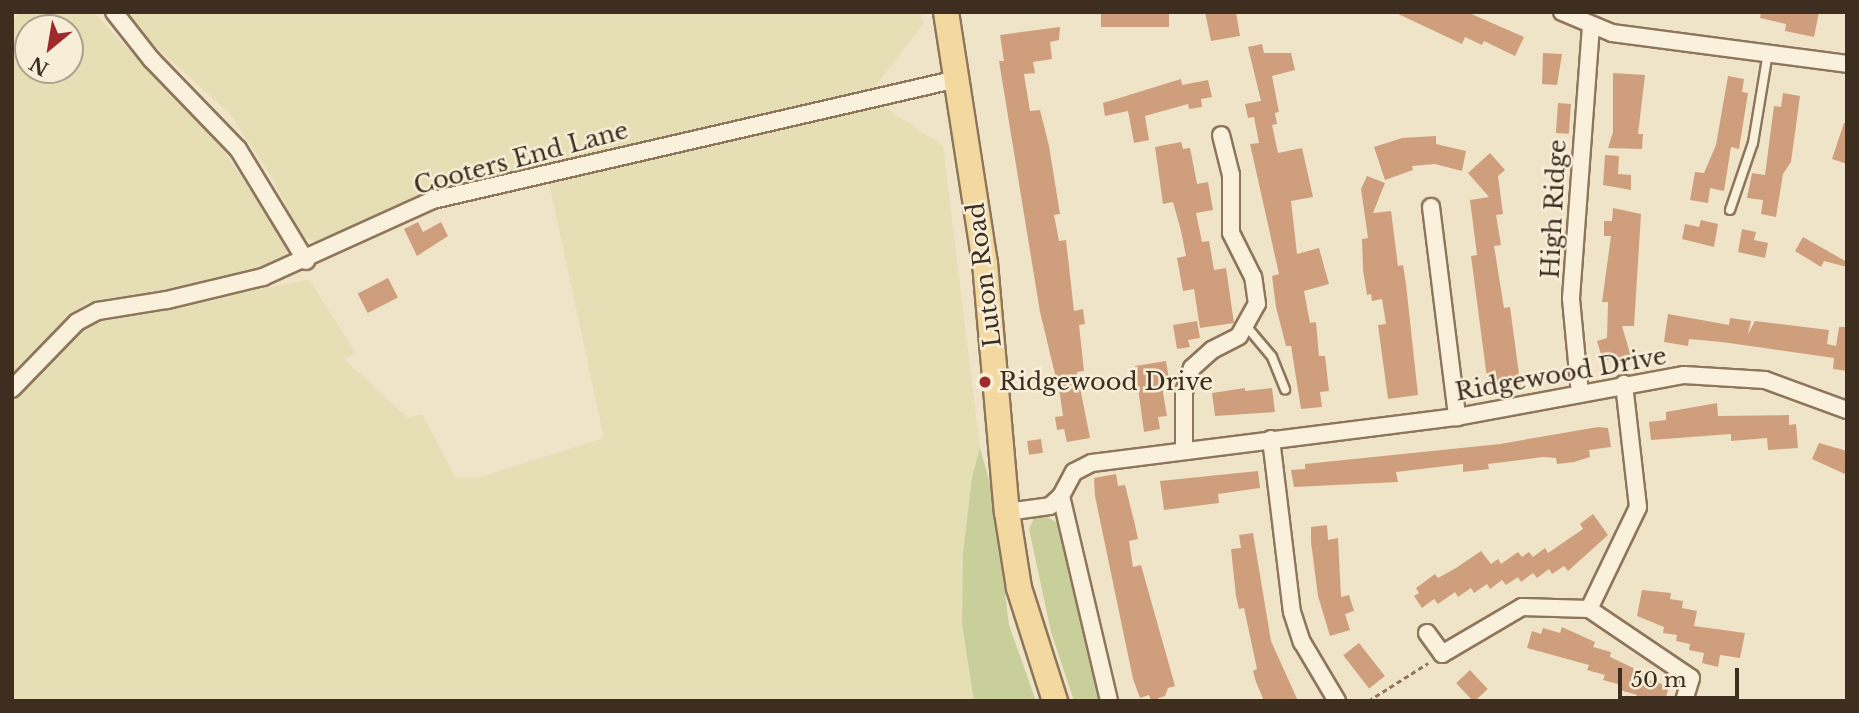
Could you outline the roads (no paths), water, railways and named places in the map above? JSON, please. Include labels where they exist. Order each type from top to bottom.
[{"type":"main road","name":"Luton Road","points":[[946,12],[985,264],[1007,512],[1018,588],[1055,701]]},
{"type":"street","points":[[114,12],[151,59],[224,131],[252,168],[306,261]]},
{"type":"street","points":[[1562,12],[1591,27],[1847,64]]},
{"type":"street","name":"High Ridge","points":[[1580,394],[1571,298],[1591,27]]},
{"type":"street","name":"Cooters End Lane","points":[[12,389],[77,322],[97,311],[216,289],[306,261],[442,197],[957,79]]},
{"type":"street","points":[[1184,450],[1184,392],[1192,368],[1247,327],[1258,292],[1231,233],[1231,175],[1221,135]]},
{"type":"street","points":[[1431,207],[1457,417]]},
{"type":"street","name":"Ridgewood Drive","points":[[1061,496],[1074,472],[1091,463],[1457,417],[1624,384],[1685,375],[1744,377],[1788,385],[1847,410]]},
{"type":"street","points":[[1589,609],[1637,507],[1624,384]]},
{"type":"street","points":[[1271,439],[1293,612],[1302,642],[1337,701]]},
{"type":"street","points":[[1007,512],[1050,506],[1061,496],[1109,701]]},
{"type":"street","points":[[1427,633],[1442,654],[1521,607],[1589,609],[1691,678],[1684,701]]},
{"type":"lane","points":[[1730,210],[1754,143],[1768,52]]},
{"type":"lane","points":[[1247,327],[1272,356],[1285,389]]},
{"type":"place","name":"Ridgewood Drive","points":[[985,382]]}]
